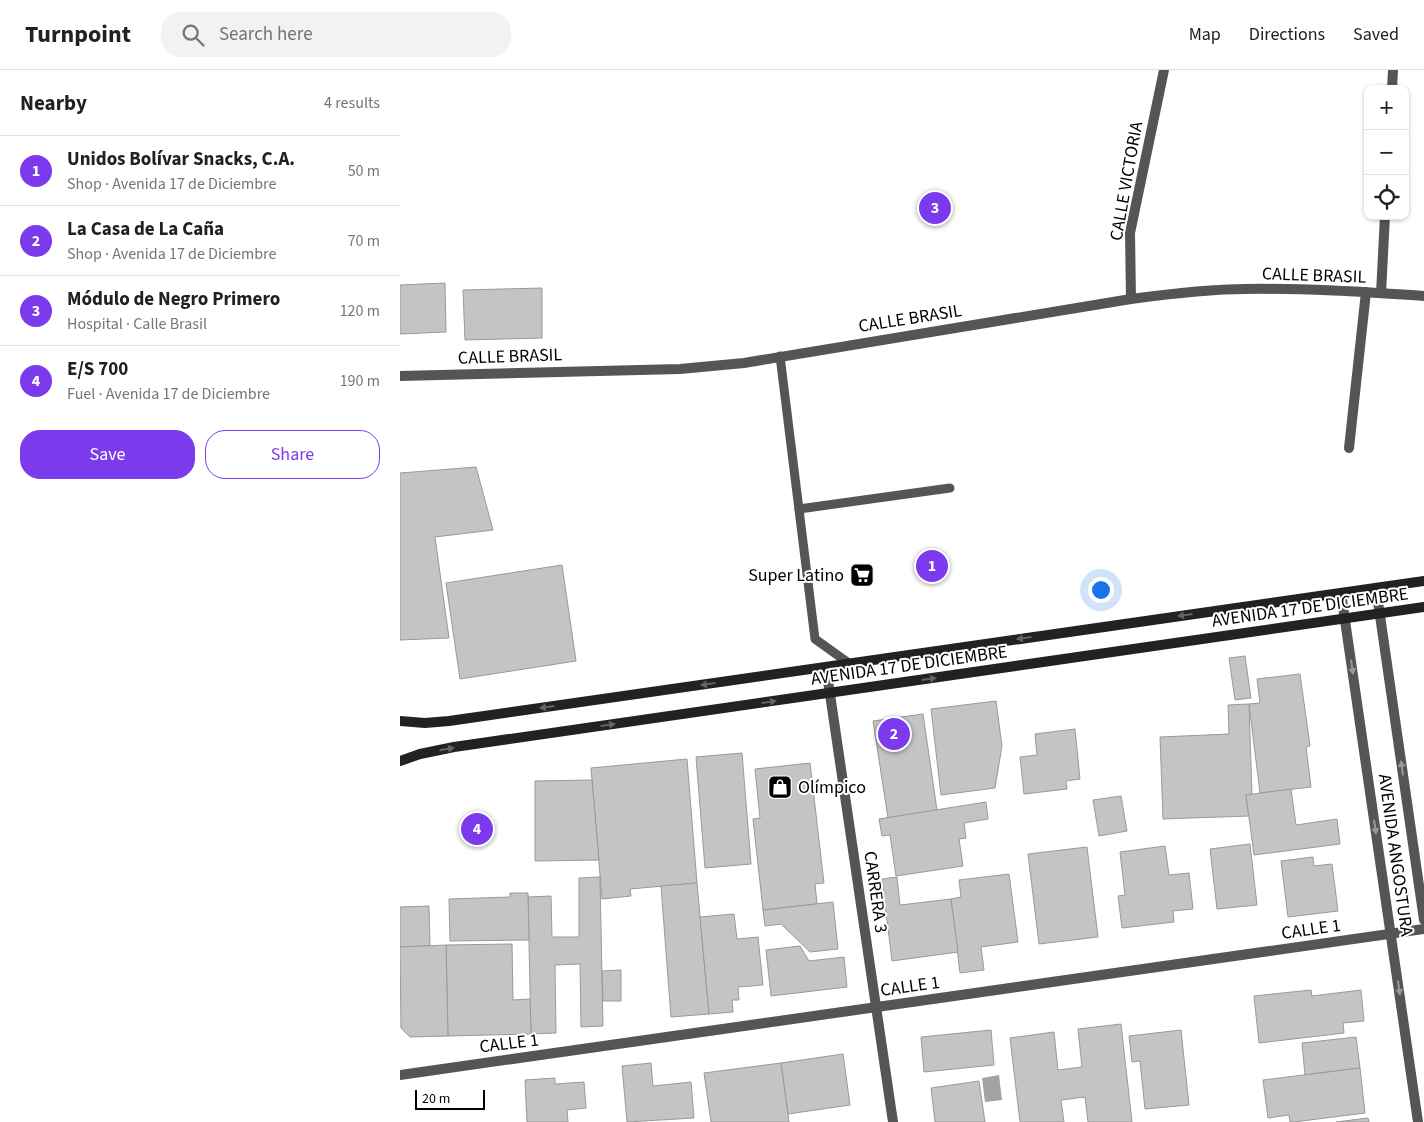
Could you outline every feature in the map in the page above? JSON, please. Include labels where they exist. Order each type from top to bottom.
[{"type":"street","name":"CALLE VICTORIA","points":[[1130,298],[1130,233],[1164,70]]},
{"type":"street","points":[[1392,70],[1392,85]]},
{"type":"street","points":[[1381,293],[1385,220]]},
{"type":"street","name":"CALLE BRASIL","points":[[400,376],[680,369],[780,356],[1130,298],[1244,289],[1366,292],[1424,296]]},
{"type":"street","points":[[1349,448],[1366,292]]},
{"type":"street","name":"AVENIDA 17 DE DICIEMBRE","points":[[400,721],[416,723],[449,722],[1424,580]]},
{"type":"street","name":"AVENIDA ANGOSTURA","points":[[1376,588],[1422,887],[1424,920]]},
{"type":"street","name":"AVENIDA ANGOSTURA","points":[[1341,593],[1418,1122]]},
{"type":"street","name":"AVENIDA 17 DE DICIEMBRE","points":[[400,761],[420,754],[454,747],[1424,607]]},
{"type":"street","name":"CARRERA 3","points":[[826,667],[893,1122]]},
{"type":"street","name":"CALLE 1","points":[[400,1075],[1424,929]]},
{"type":"lane","points":[[780,356],[815,639],[850,664]]},
{"type":"lane","points":[[799,509],[950,488]]},
{"type":"shaded area","points":[[999,1075],[1002,1100],[985,1102],[982,1078]]},
{"type":"building","points":[[445,283],[446,332],[400,334],[400,285]]},
{"type":"building","points":[[542,288],[542,338],[465,340],[463,290]]},
{"type":"building","points":[[476,467],[493,530],[435,537],[449,638],[400,640],[400,473]]},
{"type":"building","points":[[562,565],[576,661],[460,679],[446,583]]},
{"type":"building","points":[[1245,656],[1251,698],[1235,700],[1229,658]]},
{"type":"building","points":[[1300,674],[1310,746],[1306,747],[1311,787],[1260,793],[1249,704],[1260,703],[1257,679]]},
{"type":"building","points":[[996,701],[1002,746],[995,788],[941,795],[931,709]]},
{"type":"building","points":[[1249,704],[1252,795],[1246,795],[1249,816],[1163,819],[1160,737],[1229,734],[1228,705]]},
{"type":"building","points":[[923,714],[937,810],[888,818],[873,721]]},
{"type":"building","points":[[1075,729],[1080,779],[1066,781],[1067,789],[1024,794],[1020,757],[1037,755],[1035,734]]},
{"type":"building","points":[[742,753],[751,864],[705,868],[696,757]]},
{"type":"building","points":[[687,759],[697,883],[630,889],[631,896],[602,899],[591,768]]},
{"type":"building","points":[[810,763],[824,883],[815,884],[817,904],[763,910],[753,819],[760,818],[755,769]]},
{"type":"building","points":[[592,780],[599,860],[535,861],[535,781]]},
{"type":"building","points":[[1291,789],[1296,825],[1337,819],[1340,844],[1254,855],[1246,795]]},
{"type":"building","points":[[1121,796],[1127,831],[1099,836],[1093,800]]},
{"type":"building","points":[[986,802],[988,819],[964,823],[966,838],[959,839],[963,866],[896,876],[890,835],[882,836],[879,819]]},
{"type":"building","points":[[1250,844],[1257,905],[1217,909],[1210,849]]},
{"type":"building","points":[[1165,846],[1169,875],[1189,873],[1193,909],[1173,911],[1174,922],[1122,928],[1118,896],[1125,895],[1120,852]]},
{"type":"building","points":[[1087,847],[1098,937],[1039,944],[1028,854]]},
{"type":"building","points":[[1313,857],[1314,866],[1332,864],[1338,911],[1288,917],[1281,861]]},
{"type":"building","points":[[1009,874],[1018,942],[981,947],[984,970],[960,973],[951,899],[961,897],[959,880]]},
{"type":"building","points":[[600,877],[603,1026],[581,1027],[580,964],[555,965],[556,1033],[531,1034],[528,897],[551,896],[552,937],[579,937],[579,878]]},
{"type":"building","points":[[897,877],[900,905],[951,899],[958,952],[892,961],[882,879]]},
{"type":"building","points":[[697,883],[709,1014],[671,1017],[661,886]]},
{"type":"building","points":[[510,893],[528,893],[529,940],[450,941],[449,899],[510,897]]},
{"type":"building","points":[[833,902],[838,949],[810,952],[781,924],[765,926],[763,910]]},
{"type":"building","points":[[429,906],[430,946],[400,947],[400,907]]},
{"type":"building","points":[[734,914],[737,939],[758,937],[763,985],[738,987],[739,1000],[732,1000],[733,1012],[709,1014],[700,917]]},
{"type":"building","points":[[512,944],[513,1000],[530,999],[531,1034],[448,1036],[446,945]]},
{"type":"building","points":[[446,945],[448,1036],[410,1037],[401,1028],[400,947]]},
{"type":"building","points":[[800,946],[809,961],[844,957],[847,987],[771,996],[766,950]]},
{"type":"building","points":[[621,970],[621,1001],[603,1001],[602,971]]},
{"type":"building","points":[[1311,990],[1312,996],[1361,990],[1364,1021],[1343,1023],[1344,1033],[1259,1043],[1254,996]]},
{"type":"building","points":[[1121,1024],[1132,1122],[1088,1122],[1085,1097],[1061,1100],[1064,1122],[1020,1122],[1010,1038],[1054,1032],[1058,1070],[1082,1067],[1078,1029]]},
{"type":"building","points":[[991,1030],[994,1065],[924,1072],[921,1037]]},
{"type":"building","points":[[1181,1030],[1189,1105],[1145,1109],[1140,1061],[1132,1062],[1129,1036]]},
{"type":"building","points":[[1356,1037],[1360,1068],[1305,1075],[1302,1043]]},
{"type":"building","points":[[843,1054],[850,1105],[788,1114],[781,1063]]},
{"type":"building","points":[[651,1063],[653,1086],[691,1082],[694,1118],[627,1122],[622,1066]]},
{"type":"building","points":[[781,1063],[789,1122],[711,1122],[704,1073]]},
{"type":"building","points":[[1360,1068],[1365,1113],[1294,1122],[1290,1122],[1289,1115],[1268,1118],[1263,1080]]},
{"type":"building","points":[[555,1078],[555,1084],[584,1082],[586,1108],[567,1110],[568,1122],[527,1122],[525,1080]]},
{"type":"building","points":[[979,1081],[985,1122],[935,1122],[931,1088]]},
{"type":"building","points":[[1368,1118],[1369,1122],[1336,1122]]},
{"type":"place","name":"Módulo de Negro Primero","points":[[935,208]]},
{"type":"place","name":"Unidos Bolívar Snacks, C.A.","points":[[932,566]]},
{"type":"place","name":"Super Latino","points":[[862,575]]},
{"type":"place","name":"La Casa de La Caña","points":[[894,734]]},
{"type":"place","name":"Olímpico","points":[[780,787]]},
{"type":"place","name":"E/S 700","points":[[477,829]]}]
